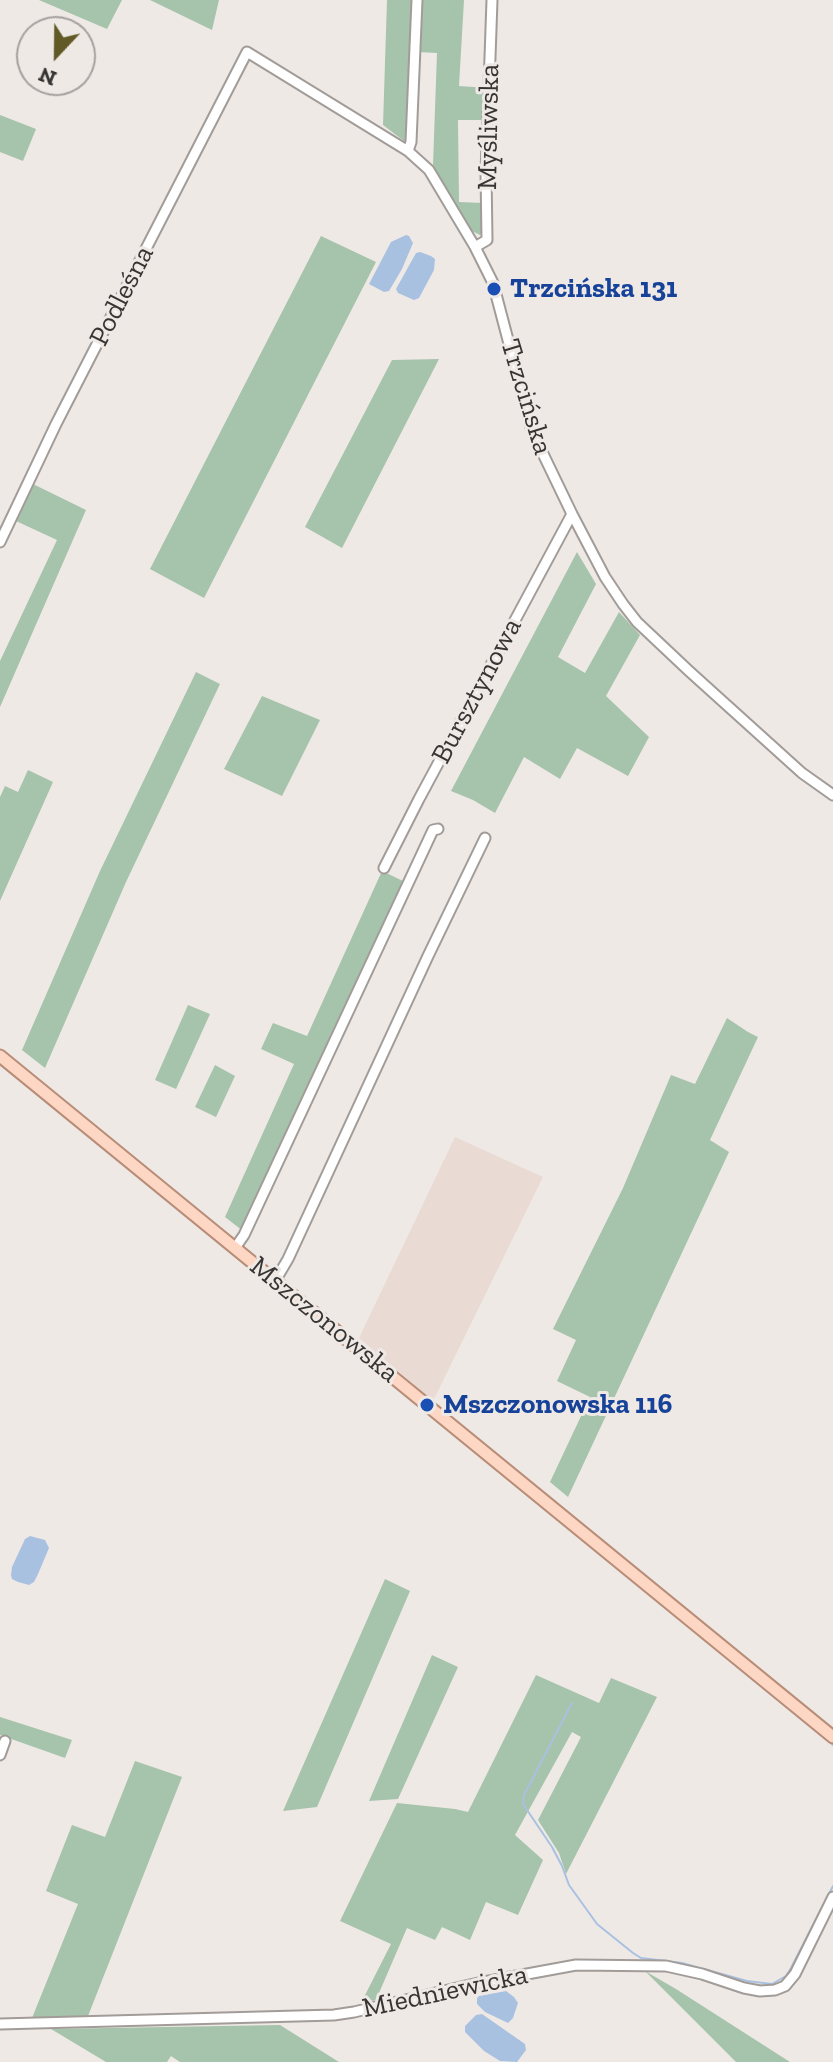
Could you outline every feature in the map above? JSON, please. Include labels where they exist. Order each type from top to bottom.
[{"type":"main road","name":"Mszczonowska","points":[[0,1056],[833,1737]]},
{"type":"street","points":[[408,151],[411,142],[417,0]]},
{"type":"street","name":"Myśliwska","points":[[475,247],[487,240],[486,172],[492,0]]},
{"type":"street","name":"Trzcińska","points":[[247,52],[408,151],[429,170],[493,283],[532,431],[605,577],[637,622],[802,773],[833,795]]},
{"type":"street","name":"Podleśna","points":[[0,542],[56,424],[247,52]]},
{"type":"street","name":"Bursztynowa","points":[[384,868],[572,514]]},
{"type":"street","points":[[235,1248],[244,1235],[433,830],[438,829]]},
{"type":"street","points":[[275,1281],[485,838]]},
{"type":"street","points":[[0,1755],[5,1741]]},
{"type":"street","name":"Miedniewicka","points":[[0,2024],[334,2015],[576,1965],[666,1966],[744,1988],[775,1990],[785,1986],[795,1974],[833,1897]]},
{"type":"shaded area","points":[[455,1137],[543,1177],[433,1401],[359,1338]]},
{"type":"green space","points":[[39,0],[122,0],[107,29],[96,24],[96,16],[77,16]]},
{"type":"green space","points":[[150,0],[219,0],[212,30]]},
{"type":"green space","points":[[387,0],[464,0],[459,86],[488,88],[484,120],[458,120],[459,202],[484,203],[485,229],[480,235],[470,230],[433,165],[437,53],[418,52],[413,148],[383,125]]},
{"type":"green space","points":[[0,115],[36,129],[23,161],[0,152]]},
{"type":"green space","points":[[321,236],[376,262],[204,598],[150,569]]},
{"type":"green space","points":[[439,359],[342,548],[305,527],[392,360]]},
{"type":"green space","points":[[33,484],[86,510],[0,707],[0,661],[57,540],[16,521]]},
{"type":"green space","points":[[577,552],[596,584],[558,657],[585,673],[619,612],[640,635],[606,696],[649,737],[628,776],[577,748],[560,779],[524,757],[495,813],[451,791]]},
{"type":"green space","points":[[196,672],[220,684],[126,882],[45,1068],[22,1050],[100,871]]},
{"type":"green space","points":[[262,696],[320,720],[282,796],[224,769]]},
{"type":"green space","points":[[28,770],[53,782],[0,901],[0,797],[5,786],[18,792]]},
{"type":"green space","points":[[382,871],[403,881],[243,1231],[225,1217],[294,1064],[261,1049],[273,1023],[307,1036]]},
{"type":"green space","points":[[188,1005],[210,1014],[176,1089],[155,1080]]},
{"type":"green space","points":[[727,1018],[758,1037],[710,1140],[729,1152],[568,1497],[550,1482],[590,1397],[557,1381],[576,1340],[553,1329],[623,1188],[671,1075],[695,1084]]},
{"type":"green space","points":[[215,1065],[235,1076],[216,1117],[195,1107]]},
{"type":"green space","points":[[385,1579],[410,1591],[317,1807],[283,1811]]},
{"type":"green space","points":[[432,1655],[458,1667],[398,1799],[369,1801]]},
{"type":"green space","points":[[536,1675],[599,1703],[611,1678],[657,1697],[566,1874],[559,1853],[538,1820],[581,1737],[572,1732],[515,1835],[543,1860],[518,1915],[486,1902],[470,1940],[442,1927],[435,1940],[407,1928],[376,2000],[361,2003],[391,1944],[340,1921],[397,1803],[468,1812]]},
{"type":"green space","points":[[0,1717],[72,1740],[65,1758],[0,1735]]},
{"type":"green space","points":[[135,1761],[182,1777],[88,2016],[32,2018],[78,1904],[46,1891],[72,1825],[105,1837]]},
{"type":"green space","points":[[645,1971],[676,1989],[790,2062],[736,2062]]},
{"type":"green space","points":[[280,2025],[339,2062],[180,2062],[171,2056],[167,2062],[106,2062],[51,2029]]},
{"type":"water","points":[[406,235],[413,243],[389,291],[384,292],[369,284],[391,242]]},
{"type":"water","points":[[416,253],[435,259],[434,270],[419,298],[414,300],[396,289]]},
{"type":"water","points":[[30,1536],[45,1540],[49,1548],[34,1582],[29,1585],[12,1579],[11,1575],[25,1539]]},
{"type":"water","points":[[506,1991],[518,2003],[508,2023],[485,2012],[477,2004],[479,1996]]},
{"type":"water","points":[[482,2014],[525,2044],[526,2050],[517,2062],[500,2061],[484,2051],[465,2032],[465,2026],[476,2015]]},
{"type":"waterway","points":[[0,1064],[452,1432]]},
{"type":"waterway","points":[[469,1446],[833,1745]]},
{"type":"waterway","points":[[572,1703],[524,1795],[523,1804],[552,1847],[569,1885],[597,1924],[633,1953],[641,1958],[682,1963],[747,1981],[772,1984],[786,1976],[791,1968],[833,1886]]},
{"type":"place","name":"Trzcińska 131","points":[[494,289]]},
{"type":"place","name":"Mszczonowska 116","points":[[427,1405]]}]
